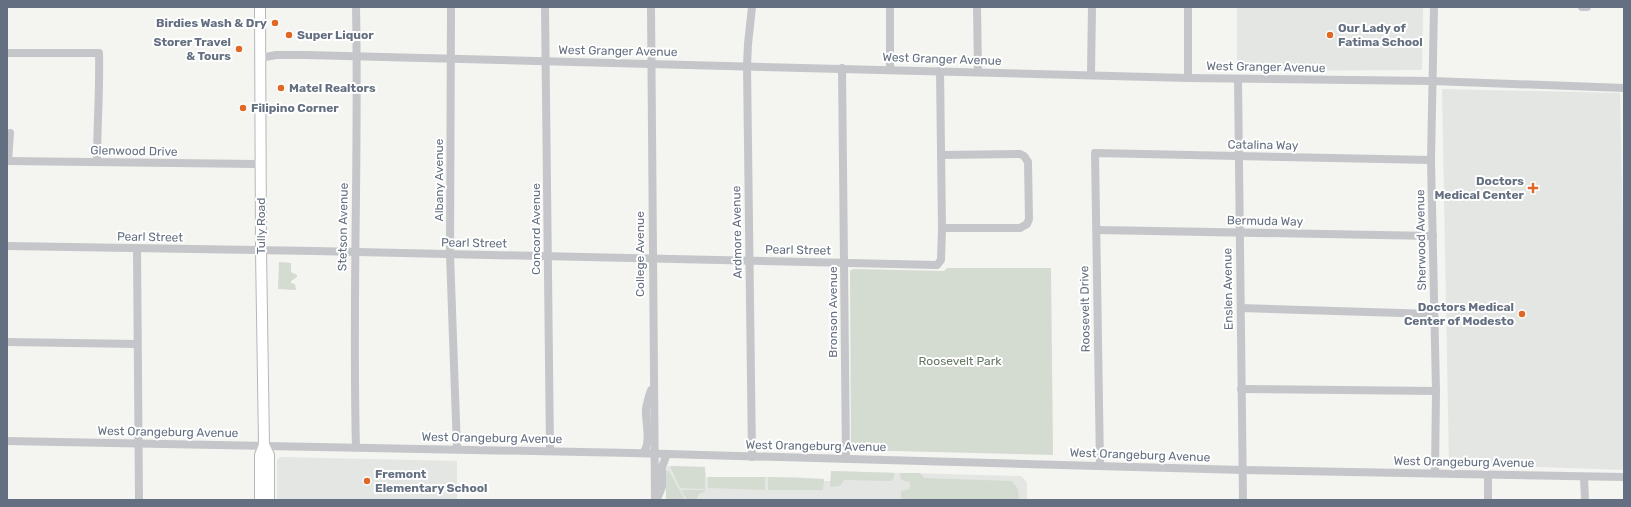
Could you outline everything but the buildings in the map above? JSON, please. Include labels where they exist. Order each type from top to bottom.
[{"type":"main road","name":"Tully Road","points":[[260,7],[260,164],[264,445],[260,455],[260,500]]},
{"type":"main road","name":"Tully Road","points":[[264,445],[269,455],[269,500]]},
{"type":"street","name":"Stetson Avenue","points":[[356,7],[357,58],[354,356],[356,447]]},
{"type":"street","name":"Albany Avenue","points":[[451,7],[452,59],[450,254],[457,449]]},
{"type":"street","name":"Concord Avenue","points":[[545,7],[550,451]]},
{"type":"street","name":"College Avenue","points":[[651,7],[652,259],[656,500]]},
{"type":"street","name":"Ardmore Avenue","points":[[752,7],[747,66],[752,456]]},
{"type":"street","points":[[890,7],[890,69]]},
{"type":"street","points":[[977,7],[978,72]]},
{"type":"street","points":[[1091,74],[1092,7]]},
{"type":"street","points":[[1188,7],[1188,78]]},
{"type":"street","name":"Sherwood Avenue","points":[[1434,7],[1431,160],[1434,236],[1436,391],[1435,473]]},
{"type":"street","points":[[1582,7],[1587,7]]},
{"type":"street","points":[[7,53],[99,53],[100,93],[97,131],[97,162]]},
{"type":"street","name":"West Granger Avenue","points":[[260,58],[276,54],[357,58],[890,69],[1188,78],[1432,81],[1624,88]]},
{"type":"street","name":"Bronson Avenue","points":[[842,68],[846,459]]},
{"type":"street","points":[[940,71],[941,155],[942,228],[1020,228],[1029,219],[1028,162],[1020,154],[941,155]]},
{"type":"street","name":"Enslen Avenue","points":[[1238,79],[1243,500]]},
{"type":"street","points":[[7,161],[10,132]]},
{"type":"street","name":"Catalina Way","points":[[1095,153],[1431,160]]},
{"type":"street","name":"Roosevelt Drive","points":[[1095,153],[1100,465]]},
{"type":"street","name":"Glenwood Drive","points":[[7,161],[260,164]]},
{"type":"street","name":"Pearl Street","points":[[7,246],[450,254],[845,264],[940,264],[942,228]]},
{"type":"street","name":"Bermuda Way","points":[[1096,230],[1434,236]]},
{"type":"street","points":[[137,249],[138,443],[140,500]]},
{"type":"street","points":[[1241,308],[1434,314]]},
{"type":"street","points":[[7,342],[137,344]]},
{"type":"street","points":[[643,453],[646,449],[647,441],[646,408],[654,379]]},
{"type":"street","points":[[1241,389],[1436,391]]},
{"type":"street","name":"West Orangeburg Avenue","points":[[7,441],[643,453],[1243,470],[1624,477]]},
{"type":"street","points":[[656,500],[662,487],[662,467],[667,454]]},
{"type":"street","points":[[1488,475],[1488,500]]},
{"type":"street","points":[[1584,477],[1585,500]]},
{"type":"shaded area","name":"Our Lady of Fatima School","points":[[1237,7],[1423,7],[1422,70],[1237,71]]},
{"type":"shaded area","name":"Doctors Medical Center","points":[[1442,89],[1620,93],[1624,283],[1624,470],[1449,464]]},
{"type":"shaded area","name":"Fremont Elementary School","points":[[280,457],[457,461],[457,500],[277,500],[277,460]]},
{"type":"shaded area","points":[[668,466],[705,467],[706,477],[793,477],[824,479],[824,481],[831,481],[831,471],[1021,476],[1027,482],[1027,500],[666,500],[666,469]]},
{"type":"green space","points":[[279,262],[291,263],[291,272],[297,275],[297,277],[291,281],[291,283],[295,284],[296,290],[278,289]]},
{"type":"green space","name":"Roosevelt Park","points":[[947,268],[1051,268],[1053,455],[854,450],[851,448],[850,271],[853,269],[944,271]]},
{"type":"green space","points":[[670,466],[705,467],[705,489],[680,488]]},
{"type":"green space","points":[[666,471],[669,471],[685,500],[666,500]]},
{"type":"green space","points":[[831,471],[894,473],[894,478],[891,481],[844,480],[840,486],[830,487]]},
{"type":"green space","points":[[900,473],[920,473],[924,478],[1012,481],[1018,489],[1019,500],[901,500],[901,491],[910,489],[910,482],[901,480]]},
{"type":"green space","points":[[708,477],[765,477],[765,490],[708,488]]},
{"type":"green space","points":[[768,477],[824,479],[823,490],[768,490]]},
{"type":"green space","points":[[681,490],[705,490],[705,492],[700,493],[696,500],[687,500]]},
{"type":"place","name":"Birdies Wash & Dry","points":[[275,23]]},
{"type":"place","name":"Super Liquor","points":[[289,35]]},
{"type":"place","name":"Our Lady of Fatima School","points":[[1330,35]]},
{"type":"place","name":"Storer Travel & Tours","points":[[239,49]]},
{"type":"place","name":"Matel Realtors","points":[[281,88]]},
{"type":"place","name":"Filipino Corner","points":[[243,108]]},
{"type":"place","name":"Doctors Medical Center","points":[[1533,188]]},
{"type":"place","name":"Doctors Medical Center of Modesto","points":[[1522,314]]},
{"type":"place","name":"Fremont Elementary School","points":[[367,481]]}]
